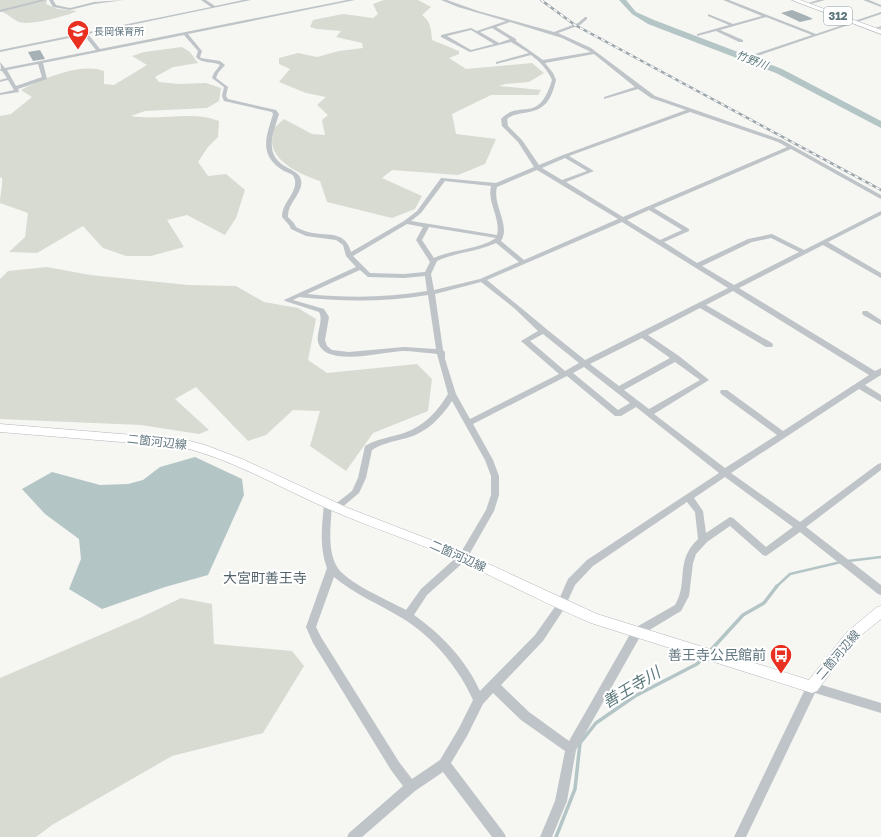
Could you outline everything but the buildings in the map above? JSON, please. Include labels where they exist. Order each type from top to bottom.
[{"type":"highway","name":"312","points":[[795,0],[879,30]]},
{"type":"main road","name":"二箇河辺線","points":[[0,428],[182,443],[207,448],[235,459],[332,506],[462,557],[561,606],[595,619],[812,687],[851,636],[881,610]]},
{"type":"street","points":[[0,11],[45,0]]},
{"type":"street","points":[[52,0],[54,6],[64,9],[122,0]]},
{"type":"street","points":[[203,0],[214,7]]},
{"type":"street","points":[[0,51],[214,7],[234,1],[249,0]]},
{"type":"street","points":[[2,70],[353,0]]},
{"type":"street","points":[[444,0],[463,9],[555,33],[582,44],[595,52],[637,88],[661,101],[764,135],[791,147],[881,197]]},
{"type":"street","points":[[725,0],[816,35]]},
{"type":"street","points":[[807,4],[823,0]]},
{"type":"street","points":[[864,0],[881,6]]},
{"type":"street","points":[[757,55],[881,13]]},
{"type":"street","points":[[709,15],[733,25]]},
{"type":"street","points":[[698,35],[765,16]]},
{"type":"street","points":[[555,33],[579,24],[586,18]]},
{"type":"street","points":[[477,32],[510,21]]},
{"type":"street","points":[[352,837],[411,787],[444,764],[464,732],[479,700],[539,638],[561,606],[571,582],[590,563],[688,496],[878,373],[537,167],[520,141],[504,122],[506,117],[509,115],[533,111],[544,103],[554,80],[549,68],[542,62],[512,40],[514,40],[492,27]]},
{"type":"street","points":[[498,44],[471,29],[443,36],[470,51],[498,44],[512,40]]},
{"type":"street","points":[[716,30],[740,41]]},
{"type":"street","points":[[185,33],[198,47],[200,51],[198,57],[200,59],[218,62],[223,65],[216,73],[214,78],[226,87],[224,96],[226,100],[274,111],[276,114],[267,144],[268,150],[277,162],[295,174],[298,179],[299,184],[285,207],[285,217],[292,224],[292,228],[306,234],[338,238],[346,244],[349,256],[368,274],[380,276],[428,274]]},
{"type":"street","points":[[85,34],[99,50]]},
{"type":"street","points":[[542,62],[595,52]]},
{"type":"street","points":[[498,63],[531,54]]},
{"type":"street","points":[[0,62],[2,70],[10,78],[16,88]]},
{"type":"street","points":[[0,94],[17,91],[16,88],[45,78],[40,62]]},
{"type":"street","points":[[0,81],[10,78]]},
{"type":"street","points":[[606,98],[637,88]]},
{"type":"street","points":[[349,256],[406,222],[419,212],[443,179],[496,185],[564,156],[688,111]]},
{"type":"street","points":[[299,295],[375,299],[452,290],[482,280],[791,147]]},
{"type":"street","points":[[561,182],[591,171],[564,156]]},
{"type":"street","points":[[496,185],[494,186],[491,195],[500,219],[498,239]]},
{"type":"street","points":[[649,208],[688,230],[660,242]]},
{"type":"street","points":[[468,423],[881,213]]},
{"type":"street","points":[[406,222],[498,239],[523,262]]},
{"type":"street","points":[[427,225],[420,240],[433,261]]},
{"type":"street","points":[[698,265],[750,240],[772,236],[804,252]]},
{"type":"street","points":[[407,616],[424,592],[462,557],[490,511],[495,495],[494,476],[490,460],[452,394],[442,360],[428,274],[433,261],[445,254],[490,244],[498,239]]},
{"type":"street","points":[[823,242],[881,276]]},
{"type":"street","points":[[360,268],[287,300],[322,311],[325,317],[321,338],[323,346],[329,352],[349,354],[406,349],[441,352]]},
{"type":"street","points":[[482,280],[543,331],[725,473],[799,526],[881,591]]},
{"type":"street","points":[[701,305],[769,345]]},
{"type":"street","points":[[865,313],[881,322]]},
{"type":"street","points":[[543,331],[525,341],[618,414],[637,403]]},
{"type":"street","points":[[642,334],[705,380],[649,413]]},
{"type":"street","points":[[619,389],[676,358]]},
{"type":"street","points":[[859,385],[881,399]]},
{"type":"street","points":[[724,392],[783,435]]},
{"type":"street","points":[[452,394],[442,411],[425,425],[413,432],[377,442],[368,448],[362,478],[355,493],[332,506],[327,552],[332,568],[338,575],[407,616],[442,646],[464,670],[479,700]]},
{"type":"street","points":[[546,837],[561,801],[571,749],[637,632],[678,608],[682,603],[686,593],[690,556],[696,547],[730,521],[766,552],[881,466]]},
{"type":"street","points":[[688,496],[699,511],[703,541]]},
{"type":"street","points":[[332,568],[311,627],[317,640],[394,766],[411,787]]},
{"type":"street","points":[[493,685],[525,716],[571,749]]},
{"type":"street","points":[[740,837],[812,687],[881,708]]},
{"type":"street","points":[[444,764],[500,837]]},
{"type":"shaded area","points":[[0,0],[47,0],[46,4],[58,9],[77,11],[48,20],[24,23],[16,21],[0,11]]},
{"type":"shaded area","points":[[384,0],[418,0],[431,7],[422,15],[429,23],[432,40],[459,51],[459,54],[449,58],[466,69],[532,63],[544,73],[529,82],[499,86],[541,90],[538,95],[491,95],[452,114],[456,134],[496,139],[485,164],[458,175],[392,170],[382,178],[422,196],[415,209],[392,218],[327,202],[320,181],[291,168],[278,157],[272,143],[274,128],[284,119],[312,134],[325,135],[322,120],[328,115],[317,105],[326,97],[306,93],[279,82],[290,69],[279,64],[279,58],[298,53],[317,57],[339,51],[363,48],[362,43],[336,37],[341,31],[310,27],[313,20],[343,14],[373,18],[378,14],[373,4]]},
{"type":"shaded area","points":[[182,47],[190,52],[198,63],[173,67],[155,77],[159,82],[178,84],[206,83],[221,88],[219,101],[207,108],[145,111],[131,116],[198,116],[219,121],[218,137],[208,147],[198,162],[208,176],[226,174],[245,190],[236,218],[225,235],[187,215],[167,220],[184,247],[151,256],[126,256],[103,248],[83,226],[37,253],[9,252],[25,237],[28,213],[0,203],[2,178],[0,177],[0,116],[11,114],[32,97],[21,90],[62,73],[84,69],[104,71],[104,84],[114,85],[147,65],[132,56],[144,52]]},
{"type":"shaded area","points":[[47,267],[90,275],[188,285],[236,286],[264,302],[298,308],[316,319],[308,360],[327,373],[417,364],[432,379],[428,411],[373,433],[346,471],[310,446],[320,411],[293,410],[266,435],[248,441],[196,387],[175,399],[209,430],[199,434],[141,425],[0,419],[0,279],[8,271]]},
{"type":"shaded area","points":[[195,457],[242,479],[244,495],[208,575],[165,587],[102,609],[69,589],[81,559],[79,539],[45,514],[22,489],[52,472],[100,485],[128,484],[143,480],[160,467]]},
{"type":"shaded area","points":[[181,598],[212,604],[214,644],[292,651],[304,666],[263,733],[172,756],[52,825],[36,837],[0,837],[0,678],[142,617]]},
{"type":"waterway","name":"竹野川","points":[[622,0],[634,13],[651,22],[779,71],[881,125]]},
{"type":"waterway","name":"善王寺川","points":[[848,561],[881,557]]},
{"type":"waterway","name":"善王寺川","points":[[777,586],[790,574],[841,562]]},
{"type":"waterway","name":"善王寺川","points":[[710,651],[743,615],[764,603],[777,586]]},
{"type":"waterway","name":"善王寺川","points":[[556,837],[575,789],[580,743],[596,723],[635,696],[697,664],[705,656]]},
{"type":"railway","points":[[541,0],[575,25],[881,190]]},
{"type":"place","name":"長岡保育所","points":[[78,50]]},
{"type":"place","name":"善王寺公民館前","points":[[781,674]]},
{"type":"district","name":"大宮町善王寺","points":[[265,578]]}]
